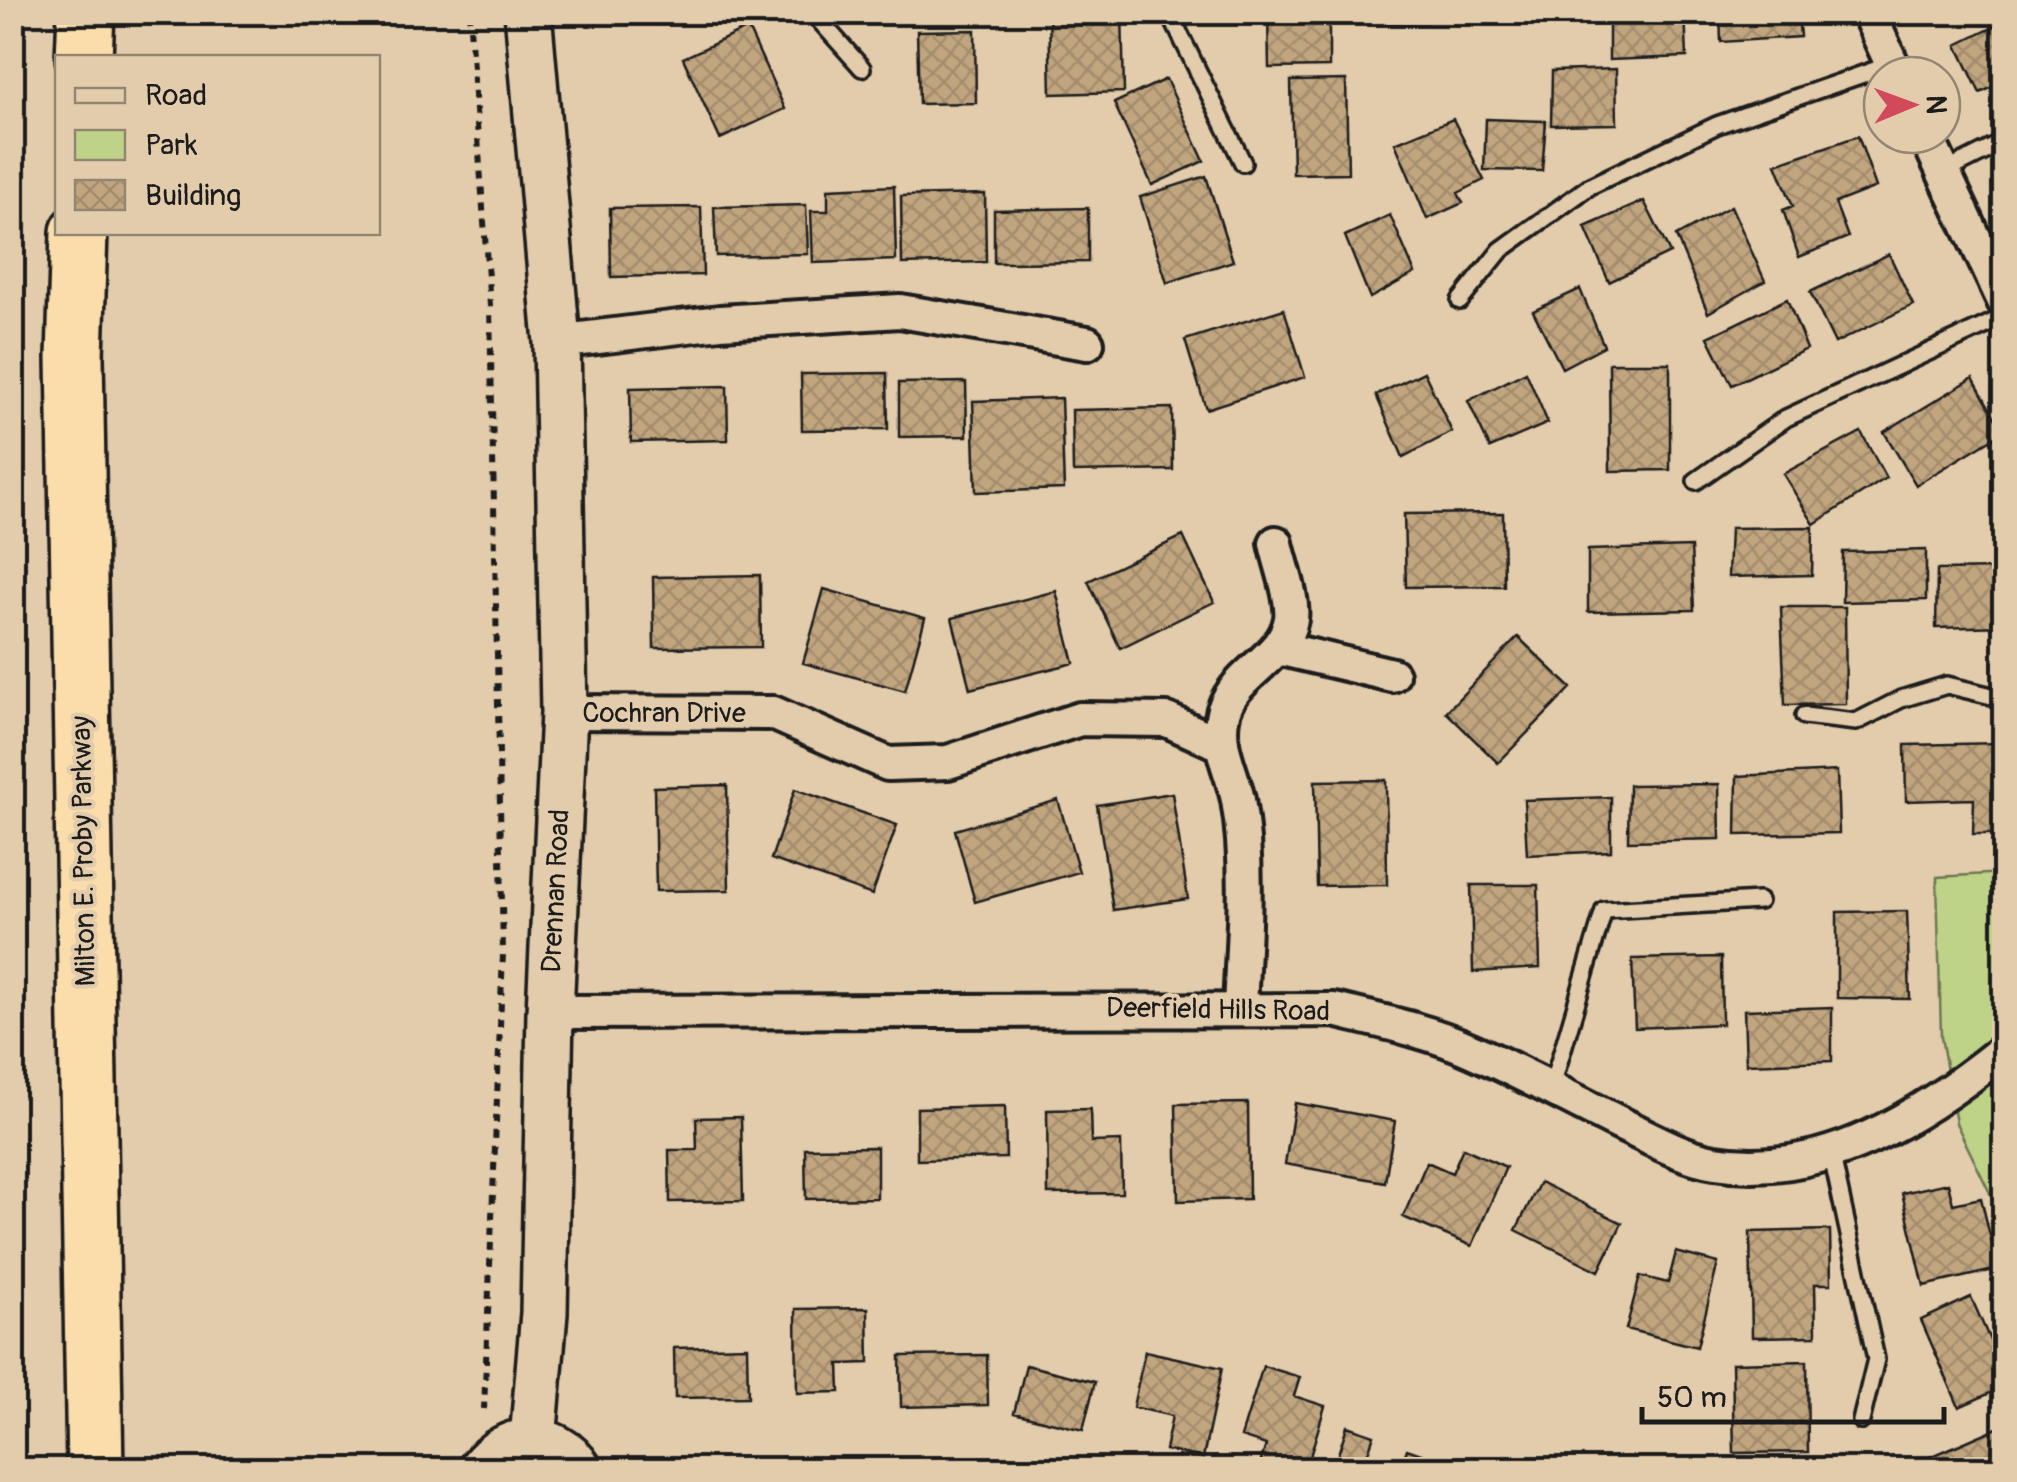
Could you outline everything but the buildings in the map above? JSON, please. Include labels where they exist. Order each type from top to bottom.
[{"type":"highway","points":[[84,55],[86,12]]},
{"type":"highway","name":"Milton E. Proby Parkway","points":[[79,235],[75,357],[96,1470]]},
{"type":"street","name":"Drennan Road","points":[[528,12],[557,342],[564,712],[550,1012],[544,1312],[533,1440]]},
{"type":"street","points":[[1868,12],[1888,55]]},
{"type":"street","points":[[1936,155],[2004,302]]},
{"type":"street","points":[[557,342],[720,322],[900,312],[1087,343]]},
{"type":"street","points":[[1240,1008],[1243,877],[1238,800],[1220,744],[1222,713],[1242,678],[1278,648],[1292,618],[1276,544]]},
{"type":"street","points":[[1278,648],[1392,675]]},
{"type":"street","name":"Cochran Drive","points":[[564,712],[773,712],[888,764],[948,762],[1080,719],[1167,720],[1220,744]]},
{"type":"street","name":"Deerfield Hills Road","points":[[550,1012],[1334,1010],[1396,1024],[1470,1049],[1674,1149],[1714,1162],[1788,1164],[1831,1152],[1893,1126],[2004,1052]]},
{"type":"street","points":[[481,1470],[496,1452],[514,1443],[533,1440],[565,1452],[579,1470]]},
{"type":"lane","points":[[812,12],[862,68]]},
{"type":"lane","points":[[1169,12],[1242,163]]},
{"type":"lane","points":[[1460,300],[1501,250],[1590,186],[1716,125],[1862,79]]},
{"type":"lane","points":[[1944,172],[2004,142]]},
{"type":"lane","points":[[1696,481],[1786,418],[2004,317]]},
{"type":"lane","points":[[1804,716],[1856,722],[1900,698],[1947,685],[2004,699]]},
{"type":"lane","points":[[1551,1090],[1604,910],[1759,901]]},
{"type":"lane","points":[[1831,1152],[1876,1359],[1862,1421]]},
{"type":"path","points":[[468,12],[490,306],[503,954],[487,1405],[478,1416]]},
{"type":"green space","points":[[2004,873],[2004,1222],[1956,1123],[1941,1037],[1937,877]]}]
